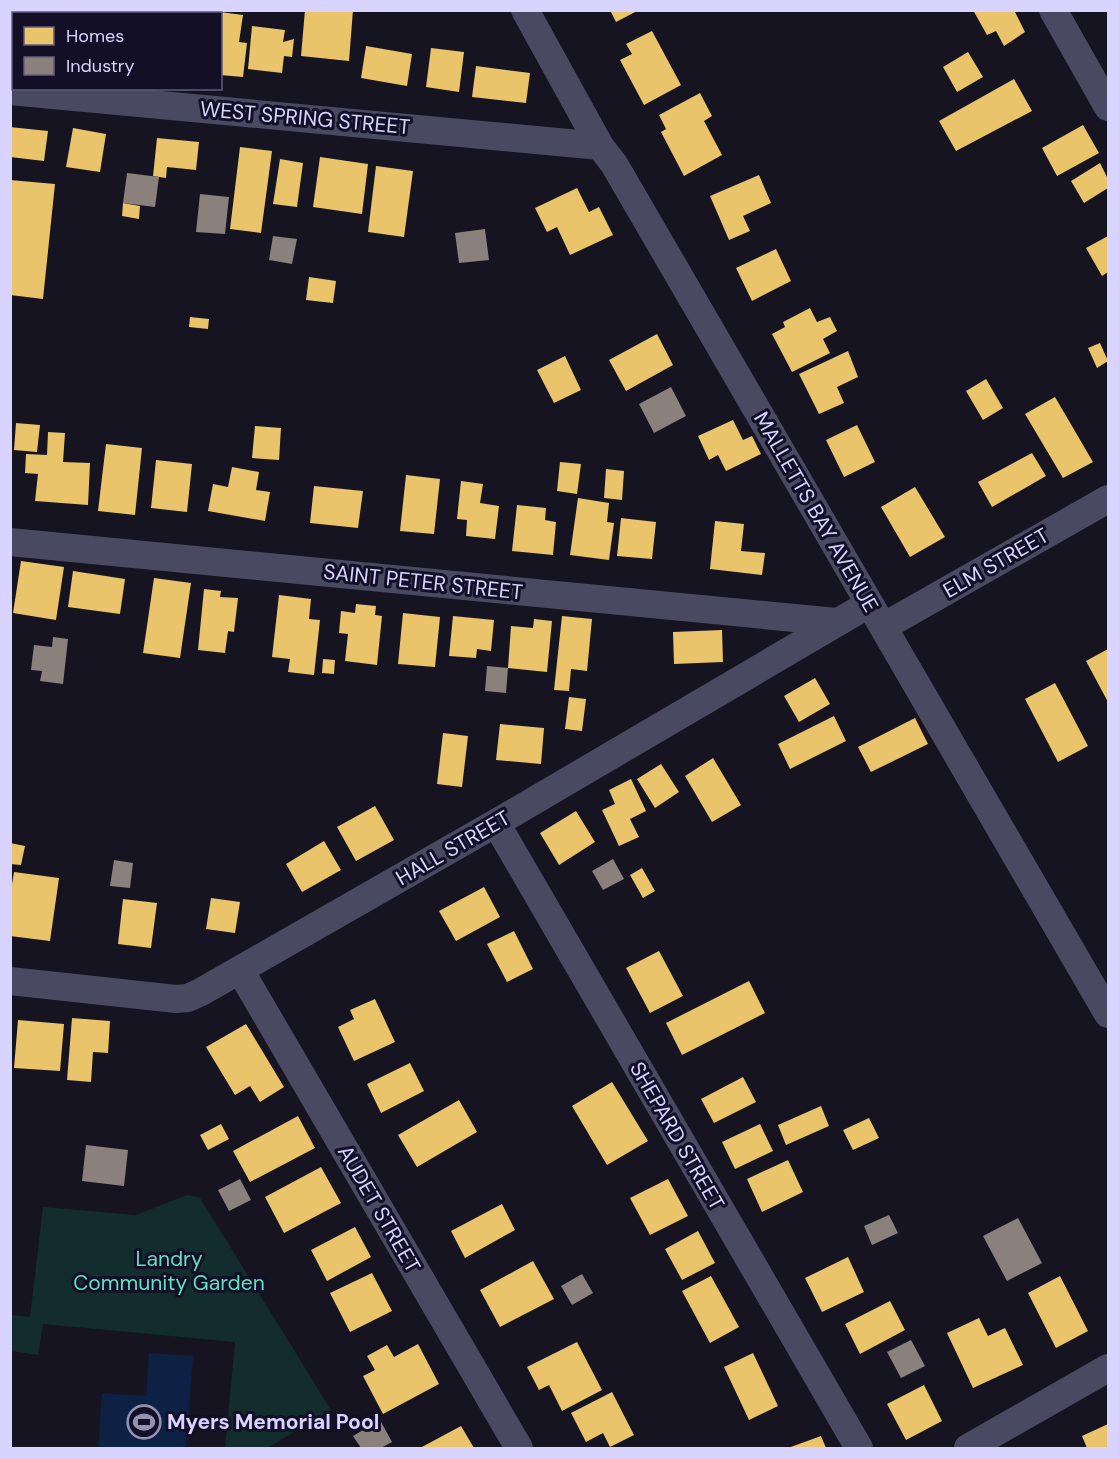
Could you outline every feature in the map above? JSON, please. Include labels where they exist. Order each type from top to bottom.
[{"type":"street","name":"MALLETTS BAY AVENUE","points":[[525,10],[600,146],[614,165],[1108,1014]]},
{"type":"street","points":[[1053,10],[1108,107]]},
{"type":"street","name":"WEST SPRING STREET","points":[[10,91],[600,146]]},
{"type":"street","name":"ELM STREET","points":[[876,615],[1108,499]]},
{"type":"street","name":"SAINT PETER STREET","points":[[10,542],[836,622]]},
{"type":"street","name":"HALL STREET","points":[[10,981],[176,999],[188,998],[496,823],[836,622],[876,615]]},
{"type":"street","name":"SHEPARD STREET","points":[[496,823],[859,1449]]},
{"type":"street","name":"AUDET STREET","points":[[240,970],[519,1449]]},
{"type":"street","points":[[968,1449],[1108,1368]]},
{"type":"green space","name":"Landry Community Garden","points":[[187,1195],[200,1198],[331,1410],[267,1448],[225,1448],[235,1342],[43,1324],[38,1355],[11,1351],[11,1315],[30,1317],[43,1207],[136,1215]]},
{"type":"water","name":"Myers Memorial Pool","points":[[149,1353],[193,1356],[186,1448],[98,1448],[102,1393],[146,1396]]},
{"type":"building: Homes","points":[[16,10],[60,10],[60,12],[16,12]]},
{"type":"building: Homes","points":[[305,10],[353,10],[349,61],[301,56]]},
{"type":"building: Homes","points":[[610,10],[639,10],[616,22]]},
{"type":"building: Homes","points":[[973,10],[1014,10],[1025,32],[1004,46],[996,31],[987,35]]},
{"type":"building: Homes","points":[[222,12],[243,15],[239,42],[247,43],[243,77],[222,75]]},
{"type":"building: Homes","points":[[252,26],[285,30],[283,42],[294,39],[292,57],[284,56],[282,73],[248,69]]},
{"type":"building: Homes","points":[[652,31],[681,85],[644,105],[620,60],[632,54],[626,44]]},
{"type":"building: Homes","points":[[366,46],[412,54],[407,86],[361,78]]},
{"type":"building: Homes","points":[[431,48],[464,52],[459,92],[426,87]]},
{"type":"building: Homes","points":[[968,52],[983,77],[957,92],[943,67]]},
{"type":"building: Homes","points":[[476,66],[530,73],[526,103],[472,97]]},
{"type":"building: Homes","points":[[1014,79],[1032,111],[956,151],[939,121]]},
{"type":"building: Homes","points":[[700,93],[712,116],[704,121],[722,155],[684,176],[661,132],[666,129],[659,115]]},
{"type":"building: Homes","points":[[1083,125],[1099,153],[1057,176],[1042,148]]},
{"type":"building: Homes","points":[[10,127],[48,131],[44,161],[10,157]]},
{"type":"building: Homes","points":[[73,128],[106,134],[100,172],[66,167]]},
{"type":"building: Homes","points":[[157,138],[199,142],[196,170],[167,167],[166,178],[153,176]]},
{"type":"building: Homes","points":[[240,147],[272,151],[261,233],[230,229]]},
{"type":"building: Homes","points":[[320,157],[368,164],[362,214],[313,207]]},
{"type":"building: Homes","points":[[280,159],[303,163],[297,207],[273,204]]},
{"type":"building: Homes","points":[[1100,163],[1108,179],[1108,188],[1084,203],[1071,181]]},
{"type":"building: Homes","points":[[376,166],[413,171],[404,237],[368,232]]},
{"type":"building: Homes","points":[[759,175],[771,203],[743,216],[750,231],[729,240],[710,196]]},
{"type":"building: Homes","points":[[10,180],[55,184],[43,299],[10,295]]},
{"type":"building: Homes","points":[[577,188],[589,212],[599,207],[613,235],[570,255],[557,227],[547,232],[535,208]]},
{"type":"building: Homes","points":[[123,203],[140,206],[139,219],[122,216]]},
{"type":"building: Homes","points":[[1108,236],[1108,272],[1102,276],[1086,248]]},
{"type":"building: Homes","points":[[776,249],[791,281],[752,301],[736,268]]},
{"type":"building: Homes","points":[[309,277],[336,281],[333,303],[306,300]]},
{"type":"building: Homes","points":[[810,308],[817,322],[830,317],[837,331],[823,339],[830,353],[792,372],[772,334],[785,327],[783,322]]},
{"type":"building: Homes","points":[[190,317],[209,319],[208,329],[189,327]]},
{"type":"building: Homes","points":[[657,334],[673,365],[626,391],[609,360]]},
{"type":"building: Homes","points":[[1100,343],[1108,361],[1097,368],[1088,348]]},
{"type":"building: Homes","points":[[848,351],[858,377],[837,387],[844,403],[819,414],[799,374]]},
{"type":"building: Homes","points":[[565,356],[581,390],[554,403],[537,370]]},
{"type":"building: Homes","points":[[986,379],[1003,408],[983,420],[966,391]]},
{"type":"building: Homes","points":[[1055,397],[1093,462],[1063,478],[1025,414]]},
{"type":"building: Homes","points":[[733,420],[743,440],[752,436],[761,454],[726,471],[718,455],[709,460],[698,436]]},
{"type":"building: Homes","points":[[16,423],[40,425],[37,452],[14,450]]},
{"type":"building: Homes","points":[[857,425],[875,462],[844,477],[826,440]]},
{"type":"building: Homes","points":[[255,426],[281,428],[279,460],[252,458]]},
{"type":"building: Homes","points":[[48,432],[65,433],[63,462],[90,463],[88,505],[35,501],[38,474],[25,473],[26,454],[47,455]]},
{"type":"building: Homes","points":[[106,444],[142,448],[135,515],[98,511]]},
{"type":"building: Homes","points":[[1032,453],[1046,476],[992,507],[978,482]]},
{"type":"building: Homes","points":[[156,460],[192,464],[187,512],[151,508]]},
{"type":"building: Homes","points":[[560,462],[581,464],[577,494],[557,491]]},
{"type":"building: Homes","points":[[232,467],[259,472],[256,490],[270,492],[265,521],[208,511],[213,484],[228,487]]},
{"type":"building: Homes","points":[[606,469],[624,471],[622,500],[604,498]]},
{"type":"building: Homes","points":[[406,475],[440,479],[434,534],[400,531]]},
{"type":"building: Homes","points":[[461,481],[483,484],[480,503],[499,506],[495,539],[466,536],[467,520],[457,519]]},
{"type":"building: Homes","points":[[314,486],[363,491],[358,528],[310,523]]},
{"type":"building: Homes","points":[[915,487],[945,537],[910,557],[881,507]]},
{"type":"building: Homes","points":[[578,498],[609,503],[607,522],[614,523],[609,560],[570,555]]},
{"type":"building: Homes","points":[[517,505],[546,508],[545,520],[556,522],[553,555],[512,551]]},
{"type":"building: Homes","points":[[621,518],[656,522],[652,559],[617,556]]},
{"type":"building: Homes","points":[[715,521],[744,524],[741,551],[765,553],[762,575],[710,569]]},
{"type":"building: Homes","points":[[21,561],[64,567],[56,620],[13,613]]},
{"type":"building: Homes","points":[[73,571],[125,579],[120,614],[68,607]]},
{"type":"building: Homes","points":[[154,578],[191,583],[180,658],[143,653]]},
{"type":"building: Homes","points":[[204,589],[221,591],[220,597],[238,598],[234,632],[228,631],[225,653],[198,650]]},
{"type":"building: Homes","points":[[279,595],[311,599],[309,619],[320,620],[314,675],[288,672],[290,659],[272,657]]},
{"type":"building: Homes","points":[[356,604],[376,606],[375,615],[382,616],[377,665],[345,661],[348,634],[339,633],[341,611],[355,613]]},
{"type":"building: Homes","points":[[403,613],[440,617],[435,667],[398,664]]},
{"type":"building: Homes","points":[[453,616],[494,620],[491,651],[477,649],[476,658],[449,656]]},
{"type":"building: Homes","points":[[562,616],[592,619],[587,671],[571,669],[569,691],[554,690]]},
{"type":"building: Homes","points":[[534,619],[552,621],[547,672],[508,668],[511,626],[533,628]]},
{"type":"building: Homes","points":[[722,630],[723,662],[674,664],[673,632]]},
{"type":"building: Homes","points":[[1108,649],[1108,702],[1086,661]]},
{"type":"building: Homes","points":[[323,659],[335,660],[334,674],[322,673]]},
{"type":"building: Homes","points":[[815,678],[830,704],[799,722],[784,696]]},
{"type":"building: Homes","points":[[1055,683],[1088,746],[1058,762],[1025,699]]},
{"type":"building: Homes","points":[[569,697],[586,699],[582,731],[565,729]]},
{"type":"building: Homes","points":[[834,716],[846,741],[790,769],[778,744]]},
{"type":"building: Homes","points":[[915,718],[928,744],[871,772],[858,747]]},
{"type":"building: Homes","points":[[500,724],[544,728],[541,764],[496,760]]},
{"type":"building: Homes","points":[[443,733],[468,736],[462,787],[437,784]]},
{"type":"building: Homes","points":[[713,758],[741,805],[712,822],[685,776]]},
{"type":"building: Homes","points":[[661,764],[679,792],[655,808],[637,779]]},
{"type":"building: Homes","points":[[631,779],[646,811],[630,819],[639,837],[619,846],[602,810],[615,804],[609,790]]},
{"type":"building: Homes","points":[[375,806],[394,840],[356,861],[337,827]]},
{"type":"building: Homes","points":[[576,811],[595,842],[559,865],[540,833]]},
{"type":"building: Homes","points":[[324,841],[341,870],[302,892],[286,864]]},
{"type":"building: Homes","points":[[10,843],[25,846],[21,865],[10,864]]},
{"type":"building: Homes","points":[[642,868],[655,891],[643,898],[630,875]]},
{"type":"building: Homes","points":[[14,872],[59,878],[50,941],[10,936],[10,896]]},
{"type":"building: Homes","points":[[484,887],[500,917],[456,941],[439,911]]},
{"type":"building: Homes","points":[[211,898],[240,902],[235,933],[206,929]]},
{"type":"building: Homes","points":[[123,899],[157,903],[151,948],[118,944]]},
{"type":"building: Homes","points":[[514,931],[533,969],[507,982],[487,944]]},
{"type":"building: Homes","points":[[659,951],[683,996],[650,1013],[626,968]]},
{"type":"building: Homes","points":[[749,981],[765,1013],[682,1055],[666,1023]]},
{"type":"building: Homes","points":[[375,999],[395,1042],[354,1061],[338,1027],[354,1019],[350,1010]]},
{"type":"building: Homes","points":[[72,1018],[110,1021],[108,1053],[93,1052],[91,1082],[67,1080]]},
{"type":"building: Homes","points":[[18,1020],[64,1024],[60,1071],[14,1068]]},
{"type":"building: Homes","points":[[246,1024],[284,1087],[260,1102],[250,1086],[235,1095],[206,1047]]},
{"type":"building: Homes","points":[[410,1063],[424,1091],[381,1113],[367,1084]]},
{"type":"building: Homes","points":[[743,1077],[756,1102],[714,1123],[701,1099]]},
{"type":"building: Homes","points":[[612,1082],[648,1141],[607,1165],[572,1106]]},
{"type":"building: Homes","points":[[459,1100],[477,1132],[417,1167],[398,1135]]},
{"type":"building: Homes","points":[[821,1106],[829,1126],[786,1145],[778,1125]]},
{"type":"building: Homes","points":[[298,1116],[315,1148],[250,1182],[233,1151]]},
{"type":"building: Homes","points":[[869,1118],[879,1138],[853,1150],[843,1130]]},
{"type":"building: Homes","points":[[221,1124],[229,1139],[208,1150],[200,1135]]},
{"type":"building: Homes","points":[[760,1124],[773,1151],[735,1169],[722,1142]]},
{"type":"building: Homes","points":[[788,1160],[803,1192],[762,1212],[747,1179]]},
{"type":"building: Homes","points":[[321,1167],[341,1203],[284,1233],[265,1197]]},
{"type":"building: Homes","points":[[668,1179],[688,1216],[650,1235],[630,1198]]},
{"type":"building: Homes","points":[[502,1204],[515,1230],[465,1258],[451,1231]]},
{"type":"building: Homes","points":[[355,1227],[371,1257],[327,1281],[311,1250]]},
{"type":"building: Homes","points":[[698,1231],[715,1263],[682,1280],[665,1249]]},
{"type":"building: Homes","points":[[848,1257],[864,1292],[822,1312],[805,1278]]},
{"type":"building: Homes","points":[[533,1261],[554,1299],[500,1327],[480,1290]]},
{"type":"building: Homes","points":[[372,1273],[392,1311],[350,1332],[330,1293]]},
{"type":"building: Homes","points":[[711,1276],[739,1327],[710,1343],[682,1291]]},
{"type":"building: Homes","points":[[1060,1276],[1088,1331],[1056,1348],[1028,1293]]},
{"type":"building: Homes","points":[[890,1301],[905,1330],[860,1354],[845,1324]]},
{"type":"building: Homes","points":[[979,1318],[988,1336],[1005,1328],[1023,1365],[973,1388],[947,1333]]},
{"type":"building: Homes","points":[[577,1342],[602,1390],[562,1411],[549,1385],[539,1390],[527,1367]]},
{"type":"building: Homes","points":[[418,1344],[439,1384],[383,1414],[363,1376],[375,1370],[367,1356],[387,1345],[394,1357]]},
{"type":"building: Homes","points":[[753,1353],[778,1406],[749,1420],[724,1367]]},
{"type":"building: Homes","points":[[924,1385],[942,1421],[906,1440],[887,1404]]},
{"type":"building: Homes","points":[[612,1392],[634,1435],[610,1447],[603,1433],[586,1442],[571,1413]]},
{"type":"building: Homes","points":[[1108,1424],[1108,1448],[1087,1448],[1082,1436]]},
{"type":"building: Homes","points":[[461,1426],[474,1448],[420,1448]]},
{"type":"building: Homes","points":[[821,1436],[826,1448],[788,1448]]},
{"type":"building: Industry","points":[[127,173],[159,177],[155,207],[123,203]]},
{"type":"building: Industry","points":[[200,194],[229,197],[225,234],[196,232]]},
{"type":"building: Industry","points":[[485,229],[489,260],[459,263],[455,233]]},
{"type":"building: Industry","points":[[273,236],[297,239],[292,264],[269,260]]},
{"type":"building: Industry","points":[[671,387],[686,416],[654,433],[639,404]]},
{"type":"building: Industry","points":[[53,637],[68,639],[63,684],[40,681],[42,671],[31,670],[34,645],[52,647]]},
{"type":"building: Industry","points":[[487,666],[508,668],[506,693],[485,691]]},
{"type":"building: Industry","points":[[613,859],[624,879],[603,890],[592,871]]},
{"type":"building: Industry","points":[[114,860],[133,863],[130,888],[110,886]]},
{"type":"building: Industry","points":[[86,1145],[128,1150],[124,1186],[82,1181]]},
{"type":"building: Industry","points":[[240,1179],[251,1200],[229,1211],[218,1190]]},
{"type":"building: Industry","points":[[889,1215],[898,1233],[872,1245],[864,1226]]},
{"type":"building: Industry","points":[[1018,1218],[1042,1263],[1007,1281],[983,1236]]},
{"type":"building: Industry","points":[[582,1274],[593,1293],[572,1305],[561,1286]]},
{"type":"building: Industry","points":[[911,1340],[925,1366],[901,1378],[887,1352]]},
{"type":"building: Industry","points":[[380,1420],[392,1442],[381,1448],[361,1448],[353,1436]]},
{"type":"place","name":"Myers Memorial Pool","points":[[144,1422]]}]
